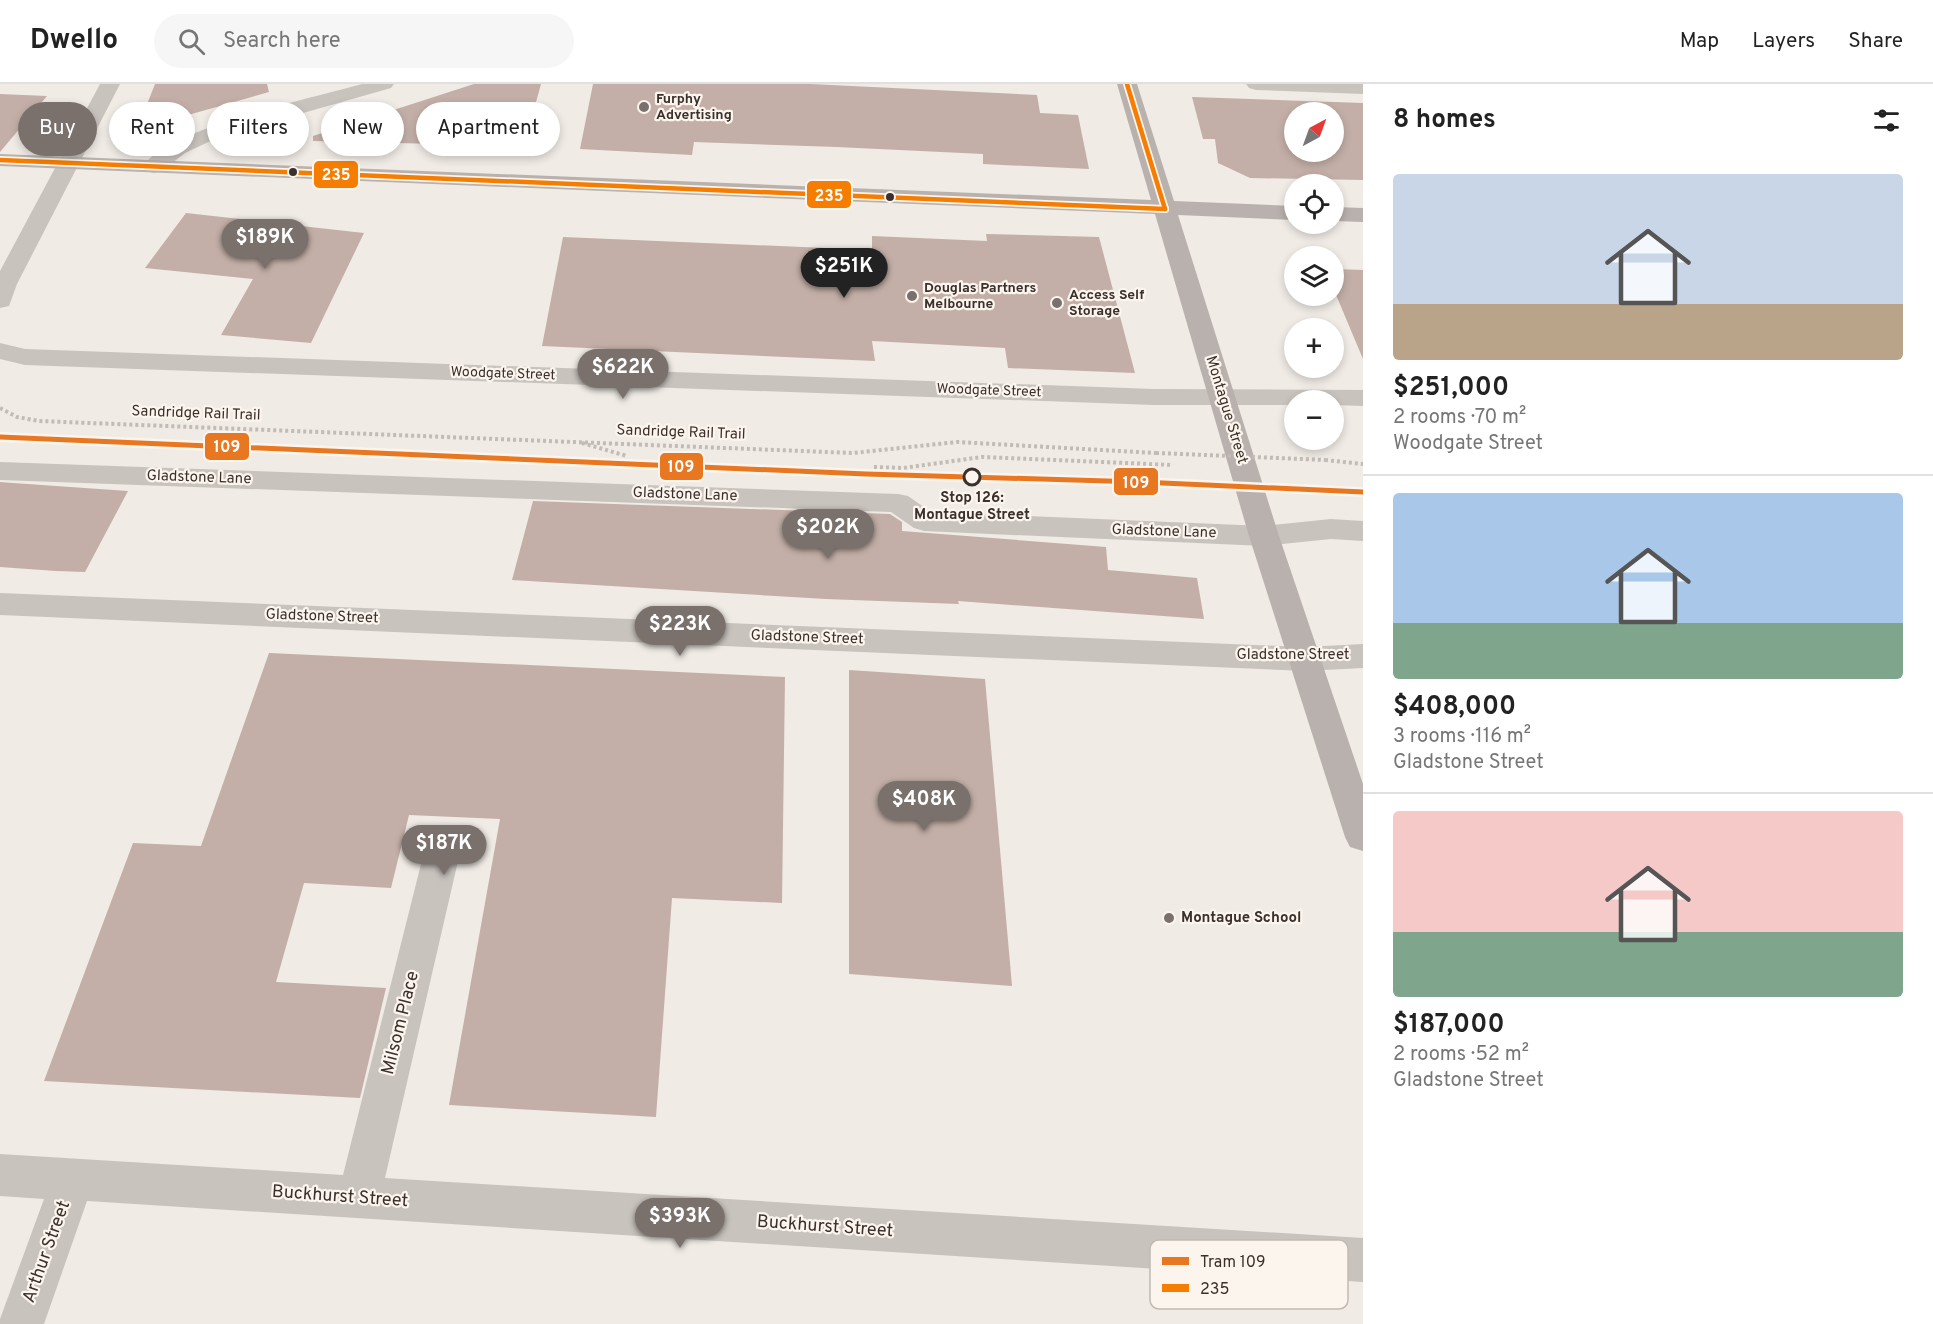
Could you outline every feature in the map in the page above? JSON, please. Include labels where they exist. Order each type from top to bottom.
[{"type":"main road","name":"Montague Street","points":[[1127,84],[1264,536],[1363,837]]},
{"type":"main road","points":[[0,160],[1284,213]]},
{"type":"main road","points":[[1344,214],[1363,215]]},
{"type":"street","points":[[2,290],[110,84]]},
{"type":"street","points":[[309,106],[384,84]]},
{"type":"street","points":[[1256,84],[1363,88]]},
{"type":"street","points":[[154,166],[177,148],[207,135]]},
{"type":"street","points":[[203,168],[211,156]]},
{"type":"street","name":"Woodgate Street","points":[[0,351],[25,357],[1222,399],[1282,396],[1363,398]]},
{"type":"street","name":"Gladstone Lane","points":[[0,471],[898,503],[924,521],[1264,536],[1331,529],[1363,531]]},
{"type":"street","name":"Gladstone Street","points":[[0,604],[1305,659],[1363,656]]},
{"type":"street","name":"Milsom Place","points":[[358,1198],[443,848]]},
{"type":"street","name":"Buckhurst Street","points":[[0,1175],[1150,1247]]},
{"type":"street","name":"Arthur Street","points":[[21,1324],[73,1179]]},
{"type":"street","name":"Buckhurst Street","points":[[1348,1259],[1363,1260]]},
{"type":"path","name":"Sandridge Rail Trail","points":[[0,408],[17,417],[39,421],[854,453],[957,442],[1325,460],[1363,464]]},
{"type":"path","points":[[575,441],[627,456]]},
{"type":"path","points":[[873,467],[903,468],[982,457],[1173,465]]},
{"type":"building","points":[[155,84],[267,84],[269,92],[234,102],[207,102],[207,110],[195,113],[195,102],[148,102]]},
{"type":"building","points":[[474,84],[541,84],[536,102],[418,102]]},
{"type":"building","points":[[593,84],[810,84],[1037,95],[1040,113],[1078,115],[1089,169],[983,164],[983,154],[837,147],[694,142],[692,155],[580,149]]},
{"type":"building","points":[[0,94],[47,96],[42,102],[18,102],[18,131],[0,152]]},
{"type":"building","points":[[1192,97],[1334,102],[1284,102],[1284,162],[1344,162],[1344,102],[1363,103],[1363,180],[1344,180],[1344,174],[1284,174],[1284,179],[1250,178],[1218,163],[1215,139],[1203,139]]},
{"type":"building","points":[[416,103],[416,143],[404,143],[404,107]]},
{"type":"building","points":[[321,133],[321,141],[313,141],[313,136]]},
{"type":"building","points":[[186,213],[364,233],[311,343],[221,335],[253,279],[145,268]]},
{"type":"building","points":[[986,234],[1099,237],[1135,373],[1008,368],[1005,348],[872,341],[875,361],[542,346],[563,237],[872,250],[872,236],[987,241]]},
{"type":"building","points":[[1344,269],[1363,270],[1363,359],[1341,306],[1344,306]]},
{"type":"building","points":[[0,482],[128,491],[85,572],[56,571],[0,567]]},
{"type":"building","points":[[533,501],[890,514],[902,522],[902,531],[1106,547],[1108,570],[1197,578],[1204,619],[958,601],[959,604],[826,599],[512,580]]},
{"type":"building","points":[[269,653],[785,677],[782,903],[672,898],[656,1117],[449,1105],[500,819],[409,815],[391,888],[304,883],[276,982],[386,988],[360,1098],[44,1081],[133,843],[201,846]]},
{"type":"building","points":[[849,670],[985,679],[1012,986],[849,974]]},
{"type":"tram line","name":"109","points":[[0,437],[866,474],[1141,482],[1363,492]]},
{"type":"transit line","name":"235","points":[[1127,84],[1165,209]]},
{"type":"transit line","name":"235","points":[[0,160],[1165,209]]},
{"type":"place","name":"Furphy Advertising","points":[[644,107]]},
{"type":"place","name":"Douglas Partners Melbourne","points":[[912,296]]},
{"type":"place","name":"Access Self Storage","points":[[1057,303]]},
{"type":"place","name":"Stop 126: Montague Street","points":[[972,477]]},
{"type":"place","name":"Montague School","points":[[1169,918]]}]
